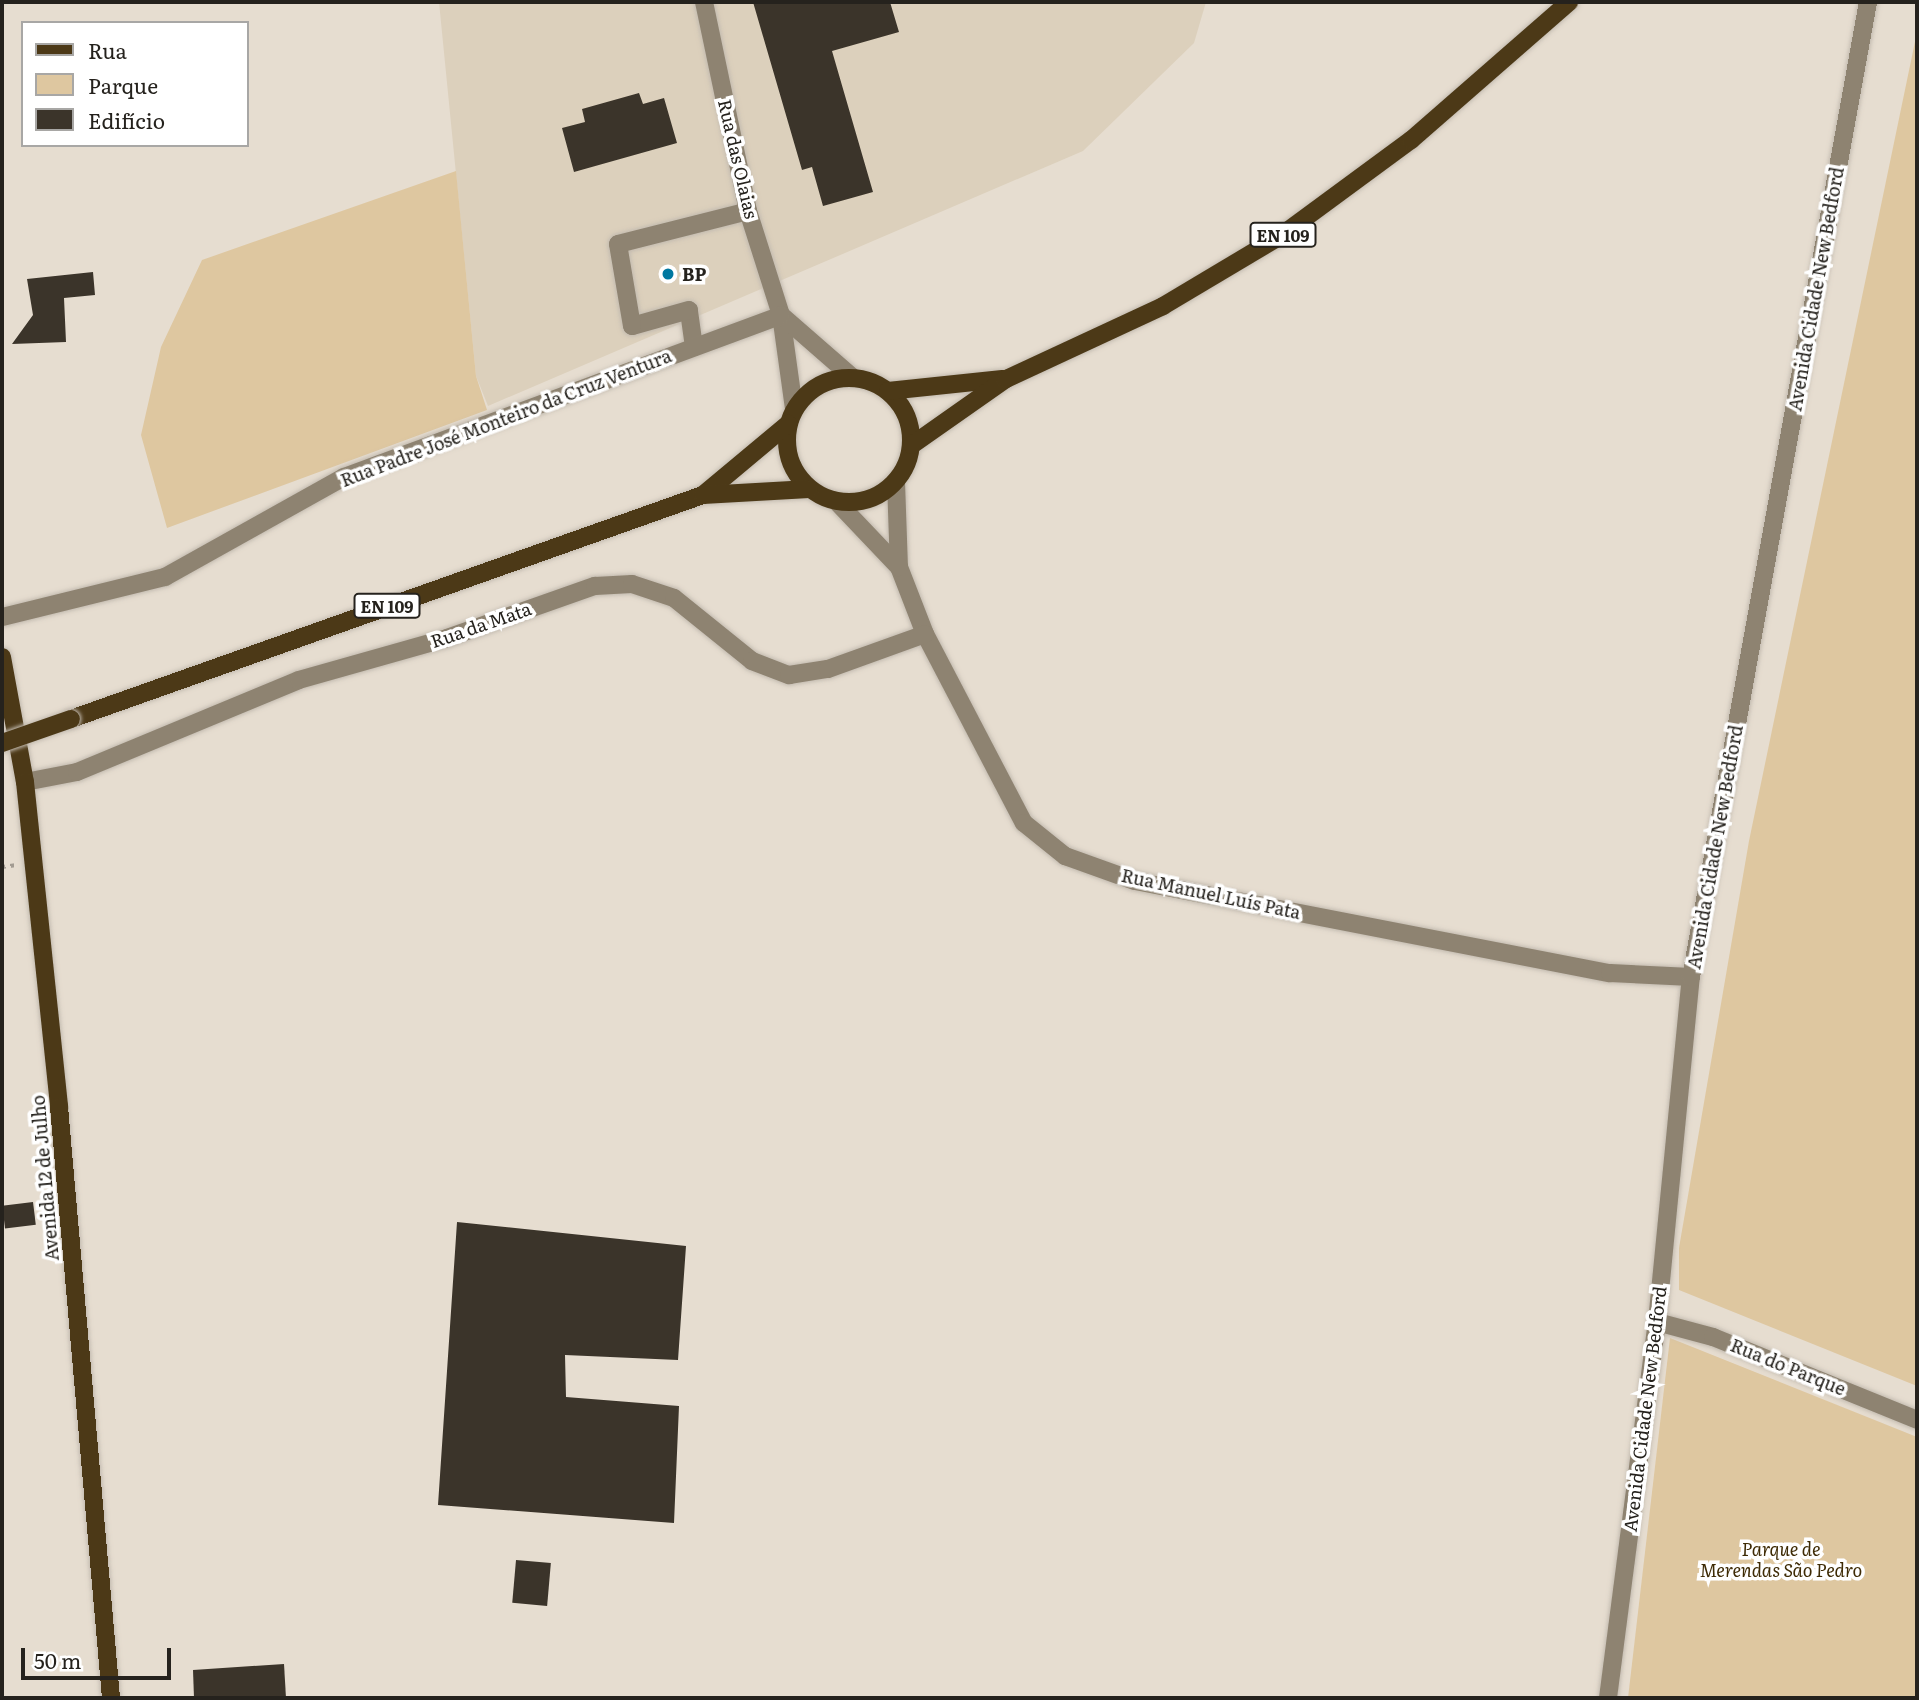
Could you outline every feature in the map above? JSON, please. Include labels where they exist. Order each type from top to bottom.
[{"type":"main road","name":"EN 109","points":[[1525,38],[1557,2]]},
{"type":"main road","name":"EN 109","points":[[1006,379],[1163,306],[1282,235],[1411,140],[1569,2]]},
{"type":"main road","points":[[703,495],[791,416],[819,385],[852,377],[888,391],[1006,379]]},
{"type":"main road","points":[[703,495],[809,489],[837,502],[858,502],[879,496],[896,482],[912,445],[1006,379]]},
{"type":"main road","points":[[888,391],[906,415],[912,445]]},
{"type":"main road","points":[[791,416],[789,460],[809,489]]},
{"type":"main road","name":"EN 109","points":[[2,743],[703,495]]},
{"type":"main road","name":"Avenida 12 de Julho","points":[[2,657],[25,782],[60,1107],[111,1698]]},
{"type":"street","name":"Rua das Olaias","points":[[704,2],[748,211],[781,315],[791,416]]},
{"type":"street","name":"Avenida Cidade New Bedford","points":[[1608,1698],[1657,1322],[1691,977],[1868,2]]},
{"type":"street","points":[[694,347],[689,310],[632,326],[618,244],[748,211]]},
{"type":"street","points":[[781,315],[852,377]]},
{"type":"street","name":"Rua Padre José Monteiro da Cruz Ventura","points":[[2,617],[165,577],[344,477],[781,315]]},
{"type":"street","points":[[896,482],[899,567]]},
{"type":"street","points":[[837,502],[899,567]]},
{"type":"street","name":"Rua Manuel Luís Pata","points":[[899,567],[925,634],[1024,823],[1065,856],[1135,881],[1610,973],[1691,977]]},
{"type":"street","name":"Rua da Mata","points":[[25,782],[77,772],[299,680],[447,638],[596,586],[632,584],[674,598],[752,661],[789,675],[828,669],[925,634]]},
{"type":"street","name":"Rua do Parque","points":[[1657,1322],[1713,1337],[1917,1419]]},
{"type":"shaded area","points":[[439,2],[1206,2],[1194,43],[1083,151],[488,406],[476,376]]},
{"type":"green space","points":[[1917,32],[1917,1386],[1679,1290],[1679,1248],[1749,841]]},
{"type":"green space","points":[[456,171],[476,376],[487,410],[167,528],[141,435],[161,347],[202,260]]},
{"type":"green space","name":"Parque de Merendas São Pedro","points":[[1670,1338],[1917,1437],[1917,1698],[1628,1698]]},
{"type":"building","points":[[753,2],[890,2],[899,32],[832,51],[873,192],[823,206],[812,167],[802,170]]},
{"type":"building","points":[[639,93],[643,104],[664,98],[677,143],[574,172],[562,128],[585,122],[582,109]]},
{"type":"building","points":[[93,272],[95,295],[64,298],[66,342],[12,344],[33,315],[27,279]]},
{"type":"building","points":[[33,1202],[36,1225],[5,1229],[2,1206]]},
{"type":"building","points":[[457,1222],[686,1246],[678,1360],[565,1355],[566,1397],[679,1406],[674,1523],[438,1505]]},
{"type":"building","points":[[516,1560],[551,1563],[547,1606],[512,1603]]},
{"type":"building","points":[[284,1664],[286,1698],[194,1698],[193,1670]]},
{"type":"place","name":"BP","points":[[668,274]]}]
